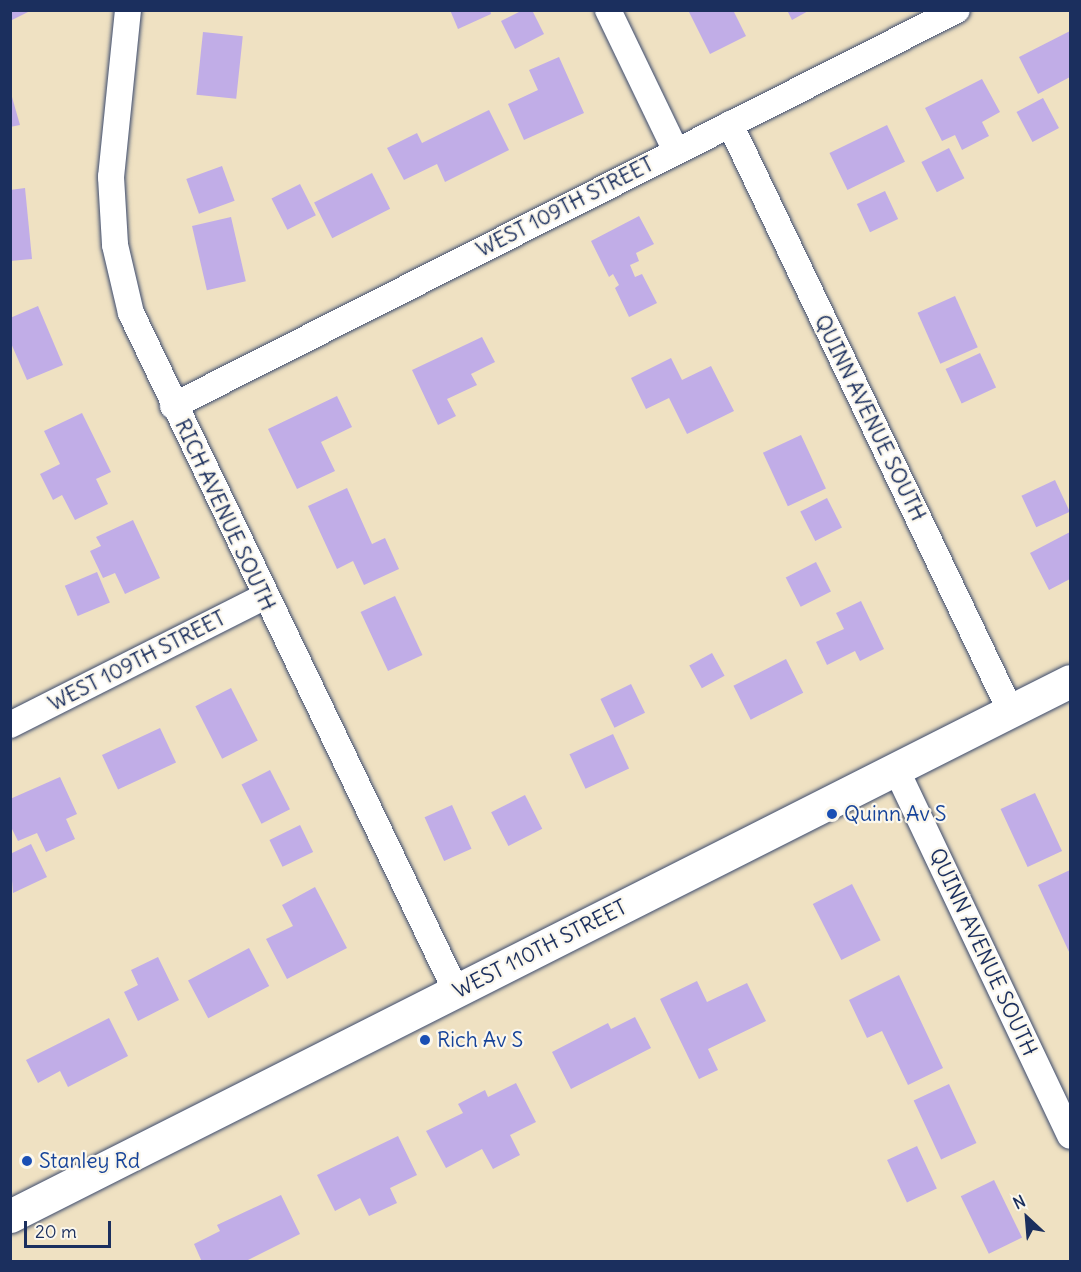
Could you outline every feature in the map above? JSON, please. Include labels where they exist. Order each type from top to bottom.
[{"type":"street","name":"RICH AVENUE SOUTH","points":[[128,10],[111,177],[115,245],[131,313],[263,597],[456,991]]},
{"type":"street","points":[[608,10],[676,151]]},
{"type":"street","name":"WEST 109TH STREET","points":[[173,406],[957,10]]},
{"type":"street","name":"QUINN AVENUE SOUTH","points":[[730,124],[1011,712]]},
{"type":"street","name":"WEST 109TH STREET","points":[[10,725],[263,597]]},
{"type":"street","name":"WEST 110TH STREET","points":[[10,1216],[1071,681]]},
{"type":"street","name":"QUINN AVENUE SOUTH","points":[[896,769],[1071,1136]]},
{"type":"building","points":[[10,10],[32,10],[10,21]]},
{"type":"building","points":[[450,10],[490,10],[491,14],[458,29]]},
{"type":"building","points":[[523,10],[532,10],[544,34],[515,49],[501,21]]},
{"type":"building","points":[[688,10],[733,10],[746,36],[710,54]]},
{"type":"building","points":[[787,10],[810,10],[792,20]]},
{"type":"building","points":[[1070,31],[1070,77],[1038,94],[1019,57]]},
{"type":"building","points":[[203,32],[243,36],[236,99],[196,95]]},
{"type":"building","points":[[559,57],[584,113],[524,140],[508,104],[538,90],[529,70]]},
{"type":"building","points":[[982,79],[1000,112],[982,122],[989,136],[962,150],[955,135],[942,141],[925,108]]},
{"type":"building","points":[[10,90],[20,125],[10,127]]},
{"type":"building","points":[[1043,98],[1059,128],[1032,142],[1017,112]]},
{"type":"building","points":[[489,110],[509,150],[445,182],[437,164],[404,180],[387,148],[417,133],[422,143]]},
{"type":"building","points":[[887,125],[905,162],[847,190],[829,153]]},
{"type":"building","points":[[949,148],[964,178],[937,192],[921,162]]},
{"type":"building","points":[[222,166],[235,201],[199,214],[186,179]]},
{"type":"building","points":[[372,173],[390,209],[332,238],[314,203]]},
{"type":"building","points":[[300,184],[316,215],[287,230],[271,199]]},
{"type":"building","points":[[25,188],[32,259],[10,261],[10,190]]},
{"type":"building","points":[[885,191],[898,219],[870,232],[857,204]]},
{"type":"building","points":[[639,216],[654,244],[636,253],[639,261],[630,265],[635,277],[642,274],[657,303],[629,317],[615,288],[619,285],[613,274],[609,277],[591,241]]},
{"type":"building","points":[[231,217],[246,281],[207,290],[192,226]]},
{"type":"building","points":[[955,296],[978,347],[940,364],[918,313]]},
{"type":"building","points":[[38,306],[63,365],[27,380],[10,341],[10,318]]},
{"type":"building","points":[[482,337],[495,362],[471,374],[477,385],[447,399],[456,416],[438,425],[412,370]]},
{"type":"building","points":[[980,353],[996,387],[962,403],[946,369]]},
{"type":"building","points":[[671,358],[682,380],[711,366],[734,411],[687,434],[669,398],[646,409],[631,378]]},
{"type":"building","points":[[337,396],[352,427],[321,442],[335,471],[297,489],[268,429]]},
{"type":"building","points":[[82,413],[111,472],[96,479],[108,504],[75,520],[62,495],[53,500],[40,474],[60,464],[44,431]]},
{"type":"building","points":[[801,435],[826,488],[788,506],[763,453]]},
{"type":"building","points":[[1055,480],[1070,512],[1036,527],[1021,496]]},
{"type":"building","points":[[347,488],[372,544],[385,538],[399,569],[364,585],[353,561],[337,569],[308,506]]},
{"type":"building","points":[[827,498],[842,527],[815,541],[800,512]]},
{"type":"building","points":[[133,520],[160,578],[125,594],[115,573],[103,578],[90,551],[101,546],[96,537]]},
{"type":"building","points":[[1070,532],[1070,579],[1049,590],[1030,553]]},
{"type":"building","points":[[816,562],[831,591],[801,607],[786,577]]},
{"type":"building","points":[[97,572],[110,602],[78,616],[65,586]]},
{"type":"building","points":[[395,596],[422,655],[388,671],[361,612]]},
{"type":"building","points":[[861,601],[884,649],[860,661],[855,651],[827,665],[816,642],[844,629],[836,613]]},
{"type":"building","points":[[712,653],[725,676],[702,688],[689,666]]},
{"type":"building","points":[[786,659],[803,693],[751,720],[733,686]]},
{"type":"building","points":[[631,684],[645,713],[614,728],[600,699]]},
{"type":"building","points":[[231,688],[258,741],[222,759],[195,706]]},
{"type":"building","points":[[160,728],[176,762],[118,789],[102,755]]},
{"type":"building","points":[[613,734],[629,768],[586,789],[569,754]]},
{"type":"building","points":[[270,770],[290,809],[261,824],[241,785]]},
{"type":"building","points":[[60,777],[77,814],[66,819],[75,839],[46,852],[37,833],[18,841],[10,825],[10,799]]},
{"type":"building","points":[[1035,793],[1062,851],[1028,867],[1001,809]]},
{"type":"building","points":[[525,795],[542,829],[508,846],[491,812]]},
{"type":"building","points":[[452,805],[472,849],[444,861],[425,817]]},
{"type":"building","points":[[300,825],[313,852],[283,867],[269,840]]},
{"type":"building","points":[[31,844],[47,877],[13,893],[10,854]]},
{"type":"building","points":[[1070,870],[1070,954],[1038,885]]},
{"type":"building","points":[[852,884],[881,940],[841,960],[813,904]]},
{"type":"building","points":[[315,887],[347,948],[287,979],[266,939],[293,926],[282,905]]},
{"type":"building","points":[[249,948],[269,986],[208,1018],[188,980]]},
{"type":"building","points":[[158,957],[179,1000],[138,1021],[124,992],[138,985],[131,970]]},
{"type":"building","points":[[899,975],[943,1068],[908,1085],[882,1031],[867,1038],[849,1000]]},
{"type":"building","points":[[697,981],[707,1002],[747,983],[766,1021],[708,1049],[718,1070],[699,1079],[660,999]]},
{"type":"building","points":[[635,1017],[651,1048],[571,1089],[552,1052],[608,1023],[611,1029]]},
{"type":"building","points":[[109,1018],[128,1056],[68,1087],[60,1071],[38,1083],[26,1060]]},
{"type":"building","points":[[516,1083],[536,1122],[510,1135],[520,1155],[493,1169],[482,1149],[446,1168],[426,1131],[463,1113],[458,1104],[485,1090],[488,1097]]},
{"type":"building","points":[[949,1084],[976,1143],[941,1159],[914,1100]]},
{"type":"building","points":[[398,1136],[417,1175],[390,1188],[397,1203],[369,1216],[360,1198],[335,1211],[317,1175]]},
{"type":"building","points":[[917,1146],[937,1189],[907,1203],[887,1160]]},
{"type":"building","points":[[994,1180],[1022,1238],[989,1254],[961,1196]]},
{"type":"building","points":[[281,1195],[300,1234],[244,1262],[202,1262],[194,1244],[220,1231],[217,1225]]},
{"type":"place","name":"Quinn Av S","points":[[832,814]]},
{"type":"place","name":"Rich Av S","points":[[425,1040]]},
{"type":"place","name":"Stanley Rd","points":[[27,1161]]}]
